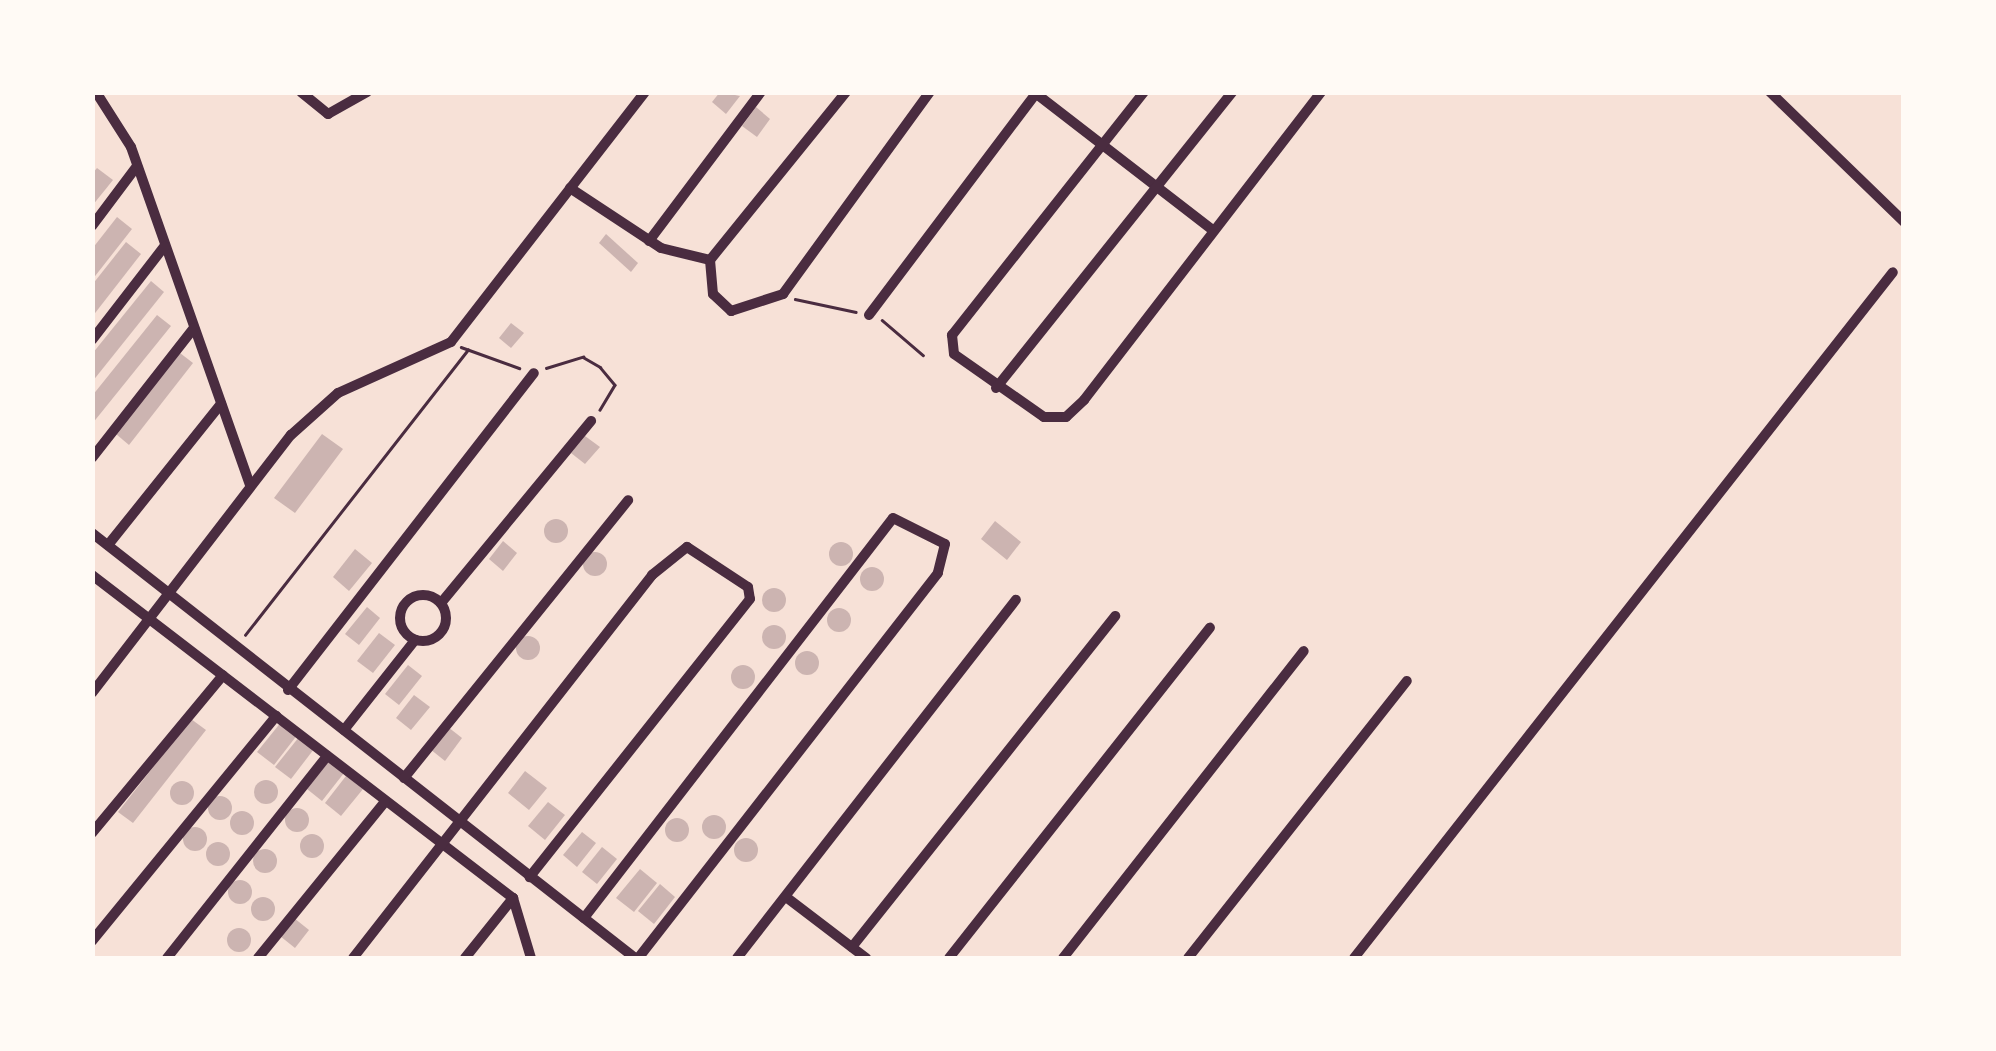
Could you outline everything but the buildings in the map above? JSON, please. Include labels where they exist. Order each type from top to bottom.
[{"type":"street","points":[[96,92],[137,166],[250,484]]},
{"type":"street","points":[[301,92],[328,114],[367,92]]},
{"type":"street","points":[[92,693],[152,619],[250,484],[338,393],[451,342],[480,310],[646,92]]},
{"type":"street","points":[[649,242],[761,92]]},
{"type":"street","points":[[846,92],[710,260],[713,294],[731,311],[782,294],[930,92]]},
{"type":"street","points":[[1144,92],[952,335],[954,354],[996,388],[1044,416],[1072,413],[1321,92]]},
{"type":"street","points":[[996,388],[1232,92]]},
{"type":"street","points":[[1770,92],[1901,216]]},
{"type":"street","points":[[869,314],[1035,93],[1214,231]]},
{"type":"street","points":[[92,226],[137,166]]},
{"type":"street","points":[[570,188],[649,242],[710,260]]},
{"type":"street","points":[[92,340],[164,247]]},
{"type":"street","points":[[1354,958],[1893,272]]},
{"type":"street","points":[[92,458],[194,328]]},
{"type":"street","points":[[288,690],[534,372]]},
{"type":"street","points":[[108,545],[222,404]]},
{"type":"street","points":[[344,730],[415,640],[445,626],[441,603],[591,421]]},
{"type":"street","points":[[404,778],[628,500]]},
{"type":"street","points":[[92,534],[234,648],[344,730],[530,877],[584,918],[637,958],[938,573],[945,544],[893,518],[584,918]]},
{"type":"street","points":[[352,958],[674,550],[687,548],[752,592],[530,877]]},
{"type":"street","points":[[92,574],[441,846],[514,898],[531,958]]},
{"type":"street","points":[[415,640],[400,622],[408,600],[441,603]]},
{"type":"street","points":[[737,958],[1016,600]]},
{"type":"street","points":[[852,948],[1115,616]]},
{"type":"street","points":[[949,958],[1210,628]]},
{"type":"street","points":[[1063,958],[1304,650]]},
{"type":"street","points":[[92,833],[223,676]]},
{"type":"street","points":[[1188,958],[1407,681]]},
{"type":"street","points":[[92,942],[276,716]]},
{"type":"street","points":[[167,958],[327,756]]},
{"type":"street","points":[[258,958],[385,802]]},
{"type":"street","points":[[786,897],[866,958]]},
{"type":"street","points":[[465,958],[514,898]]},
{"type":"path","points":[[451,342],[534,372],[583,357],[600,367],[615,390],[591,421]]},
{"type":"path","points":[[234,648],[468,350]]}]
